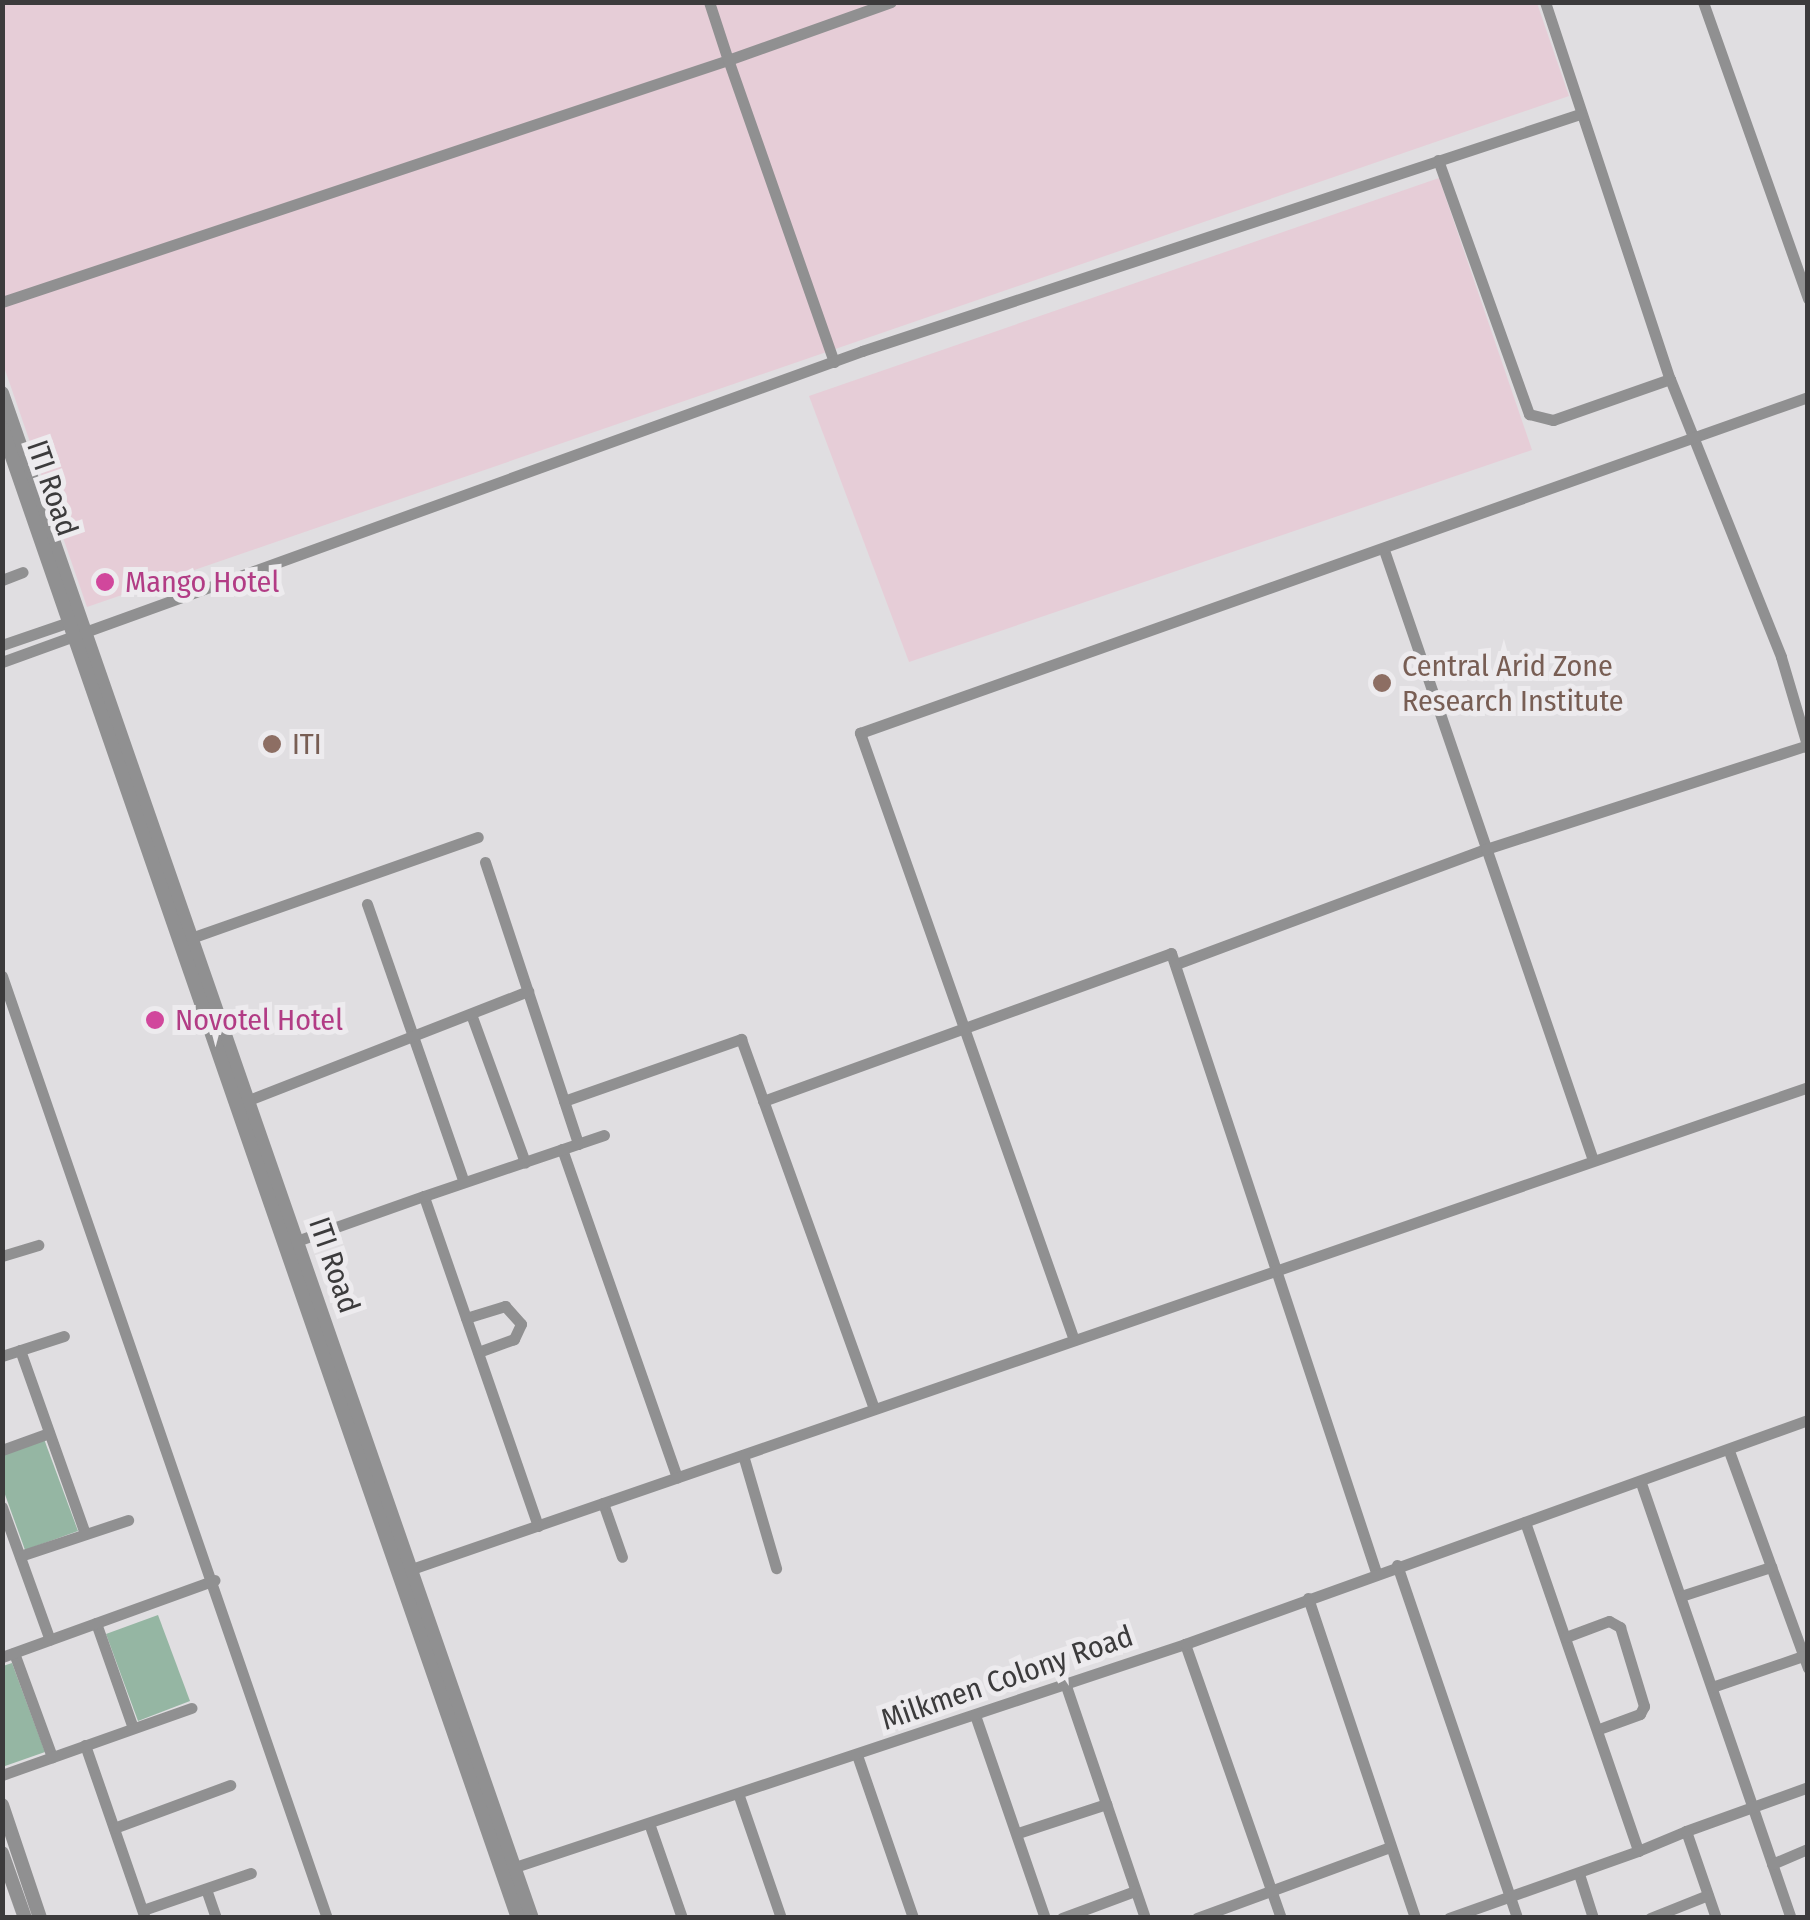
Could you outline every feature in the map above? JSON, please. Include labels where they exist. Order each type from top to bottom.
[{"type":"street","points":[[709,2],[834,362]]},
{"type":"street","points":[[2,302],[891,2]]},
{"type":"street","points":[[1176,964],[1486,848],[1807,746],[1781,657],[1670,379],[1545,2]]},
{"type":"street","points":[[1703,2],[1808,298]]},
{"type":"street","points":[[2,662],[76,630],[834,362],[1580,114]]},
{"type":"street","points":[[1438,160],[1529,414],[1553,420],[1670,379]]},
{"type":"street","points":[[2,394],[76,630]]},
{"type":"street","points":[[1074,1340],[967,1027],[860,733],[1808,397]]},
{"type":"street","name":"ITI Road","points":[[2,428],[190,938],[291,1243]]},
{"type":"street","points":[[1384,550],[1593,1160]]},
{"type":"street","points":[[2,580],[24,572]]},
{"type":"street","points":[[2,645],[76,630]]},
{"type":"street","name":"ITI Road","points":[[76,630],[508,1869],[532,1918]]},
{"type":"street","points":[[190,938],[478,837]]},
{"type":"street","points":[[485,862],[578,1144]]},
{"type":"street","points":[[368,904],[464,1182]]},
{"type":"street","points":[[764,1101],[1171,954],[1280,1269],[1376,1572]]},
{"type":"street","points":[[2,976],[215,1580],[327,1918]]},
{"type":"street","points":[[246,1101],[528,991]]},
{"type":"street","points":[[471,1014],[525,1162]]},
{"type":"street","points":[[564,1101],[741,1039],[874,1409]]},
{"type":"street","points":[[405,1571],[1808,1087]]},
{"type":"street","points":[[291,1243],[604,1135]]},
{"type":"street","points":[[562,1149],[677,1477]]},
{"type":"street","points":[[424,1196],[538,1526]]},
{"type":"street","points":[[2,1256],[38,1245]]},
{"type":"street","points":[[466,1318],[504,1306],[521,1324],[514,1339],[478,1352]]},
{"type":"street","points":[[2,1356],[64,1336]]},
{"type":"street","points":[[20,1350],[85,1534]]},
{"type":"street","points":[[1791,1918],[1641,1483],[1808,1420]]},
{"type":"street","points":[[2,1450],[49,1433]]},
{"type":"street","points":[[1712,1687],[1805,1662],[1729,1451]]},
{"type":"street","points":[[742,1455],[776,1568]]},
{"type":"street","name":"Milkmen Colony Road","points":[[508,1869],[739,1796],[1185,1644],[1397,1564],[1641,1483]]},
{"type":"street","points":[[603,1503],[622,1557]]},
{"type":"street","points":[[2,1507],[50,1640]]},
{"type":"street","points":[[20,1556],[128,1520]]},
{"type":"street","points":[[1525,1522],[1638,1850]]},
{"type":"street","points":[[1397,1564],[1517,1918]]},
{"type":"street","points":[[1681,1596],[1771,1567]]},
{"type":"street","points":[[52,1756],[8,1655],[215,1580]]},
{"type":"street","points":[[1308,1598],[1414,1918]]},
{"type":"street","points":[[1566,1637],[1609,1621],[1620,1628],[1644,1706],[1640,1714],[1599,1729]]},
{"type":"street","points":[[96,1623],[134,1728]]},
{"type":"street","points":[[1185,1644],[1281,1918]]},
{"type":"street","points":[[1065,1683],[1144,1918]]},
{"type":"street","points":[[2,1775],[191,1708]]},
{"type":"street","points":[[975,1714],[1045,1918]]},
{"type":"street","points":[[85,1745],[144,1914],[251,1873]]},
{"type":"street","points":[[858,1755],[913,1918]]},
{"type":"street","points":[[114,1828],[230,1786]]},
{"type":"street","points":[[1450,1918],[1579,1874],[1808,1787]]},
{"type":"street","points":[[739,1796],[779,1917]]},
{"type":"street","points":[[1018,1833],[1106,1804]]},
{"type":"street","points":[[2,1805],[8,1841],[40,1918]]},
{"type":"street","points":[[650,1826],[682,1918]]},
{"type":"street","points":[[1686,1831],[1716,1918]]},
{"type":"street","points":[[1197,1918],[1390,1847]]},
{"type":"street","points":[[1772,1864],[1808,1849]]},
{"type":"street","points":[[2,1853],[25,1918]]},
{"type":"street","name":"ITI Road","points":[[508,1869],[518,1918]]},
{"type":"street","points":[[1579,1874],[1593,1918]]},
{"type":"street","points":[[206,1889],[216,1918]]},
{"type":"street","points":[[1062,1918],[1135,1891]]},
{"type":"street","points":[[1650,1918],[1708,1895]]},
{"type":"shaded area","points":[[2,3],[1537,3],[1569,96],[87,607],[3,364]]},
{"type":"shaded area","points":[[1439,178],[1532,450],[909,662],[809,396]]},
{"type":"green space","points":[[44,1439],[78,1531],[25,1550],[3,1489],[3,1454]]},
{"type":"green space","points":[[158,1615],[190,1701],[138,1721],[106,1634]]},
{"type":"green space","points":[[12,1663],[45,1752],[5,1766],[3,1666]]},
{"type":"place","name":"Mango Hotel","points":[[105,582]]},
{"type":"place","name":"Central Arid Zone Research Institute","points":[[1382,683]]},
{"type":"place","name":"ITI","points":[[272,744]]},
{"type":"place","name":"Novotel Hotel","points":[[155,1020]]}]
